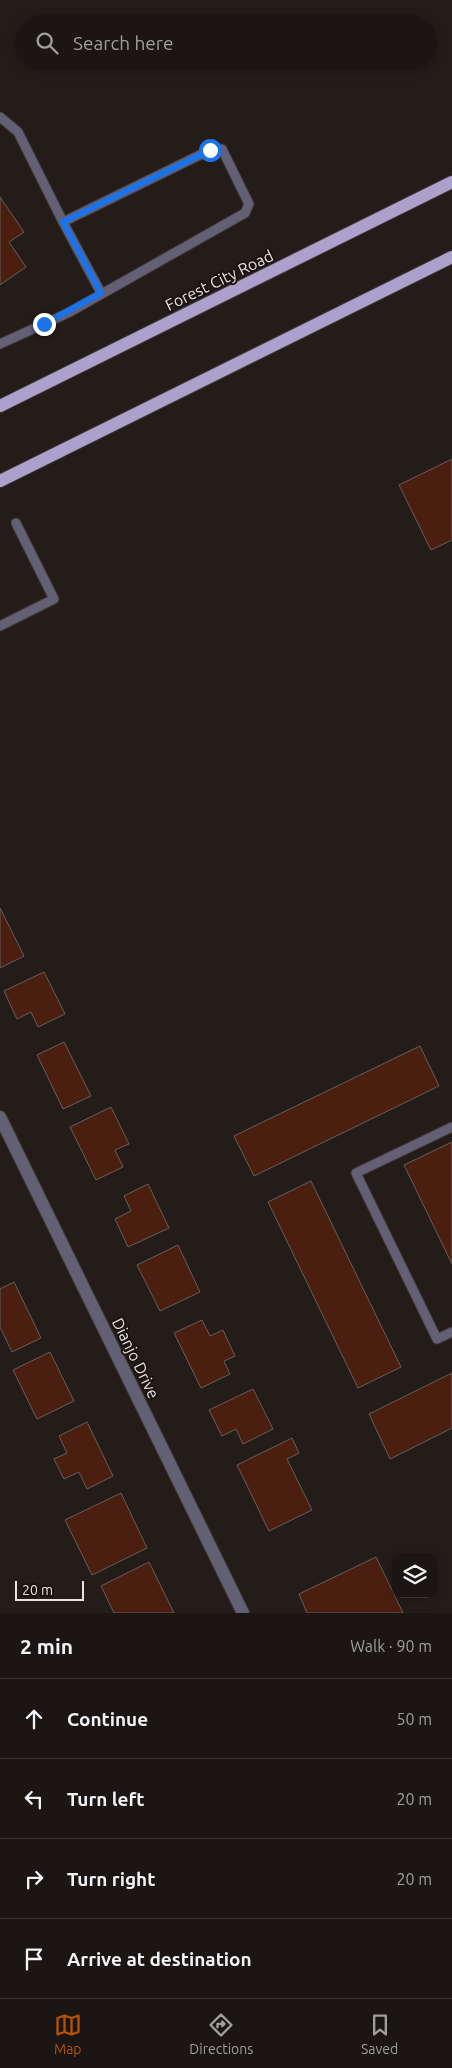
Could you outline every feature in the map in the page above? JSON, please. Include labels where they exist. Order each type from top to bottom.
[{"type":"main road","name":"Forest City Road","points":[[0,406],[452,182]]},
{"type":"main road","points":[[0,481],[452,257]]},
{"type":"street","name":"Dianjo Drive","points":[[0,1117],[243,1613]]},
{"type":"lane","points":[[0,117],[18,132],[101,293]]},
{"type":"lane","points":[[0,344],[68,313],[245,213],[249,204],[222,149],[210,150],[63,222]]},
{"type":"lane","points":[[0,626],[54,599],[16,523]]},
{"type":"lane","points":[[452,1127],[356,1173],[437,1339],[452,1332]]},
{"type":"building","points":[[0,197],[24,232],[9,242],[26,267],[0,285]]},
{"type":"building","points":[[452,459],[452,540],[431,550],[399,485]]},
{"type":"building","points":[[0,908],[24,956],[0,968]]},
{"type":"building","points":[[44,972],[65,1014],[38,1027],[31,1012],[17,1019],[4,991]]},
{"type":"building","points":[[64,1042],[91,1096],[63,1109],[37,1055]]},
{"type":"building","points":[[420,1046],[439,1086],[254,1176],[234,1136]]},
{"type":"building","points":[[111,1107],[129,1144],[115,1150],[123,1167],[96,1180],[70,1127]]},
{"type":"building","points":[[452,1142],[452,1264],[404,1165]]},
{"type":"building","points":[[311,1181],[401,1367],[358,1388],[268,1202]]},
{"type":"building","points":[[148,1184],[169,1228],[128,1247],[115,1219],[131,1211],[124,1196]]},
{"type":"building","points":[[178,1245],[200,1292],[160,1311],[137,1265]]},
{"type":"building","points":[[14,1282],[41,1338],[12,1352],[0,1327],[0,1289]]},
{"type":"building","points":[[202,1320],[210,1336],[223,1330],[235,1356],[224,1361],[230,1374],[201,1388],[174,1333]]},
{"type":"building","points":[[50,1352],[74,1401],[37,1419],[13,1370]]},
{"type":"building","points":[[452,1373],[452,1428],[390,1459],[369,1414]]},
{"type":"building","points":[[253,1389],[273,1429],[243,1444],[236,1429],[222,1436],[209,1410]]},
{"type":"building","points":[[87,1422],[113,1476],[87,1489],[79,1472],[64,1479],[54,1459],[67,1453],[59,1436]]},
{"type":"building","points":[[292,1438],[299,1453],[287,1459],[312,1510],[269,1531],[237,1465]]},
{"type":"building","points":[[121,1493],[147,1548],[92,1575],[65,1520]]},
{"type":"building","points":[[376,1557],[392,1590],[392,1598],[396,1598],[403,1613],[307,1613],[299,1594]]},
{"type":"building","points":[[149,1562],[174,1613],[114,1613],[101,1586]]},
{"type":"route","points":[[44,324],[68,313],[101,293],[63,222],[210,150]]}]
